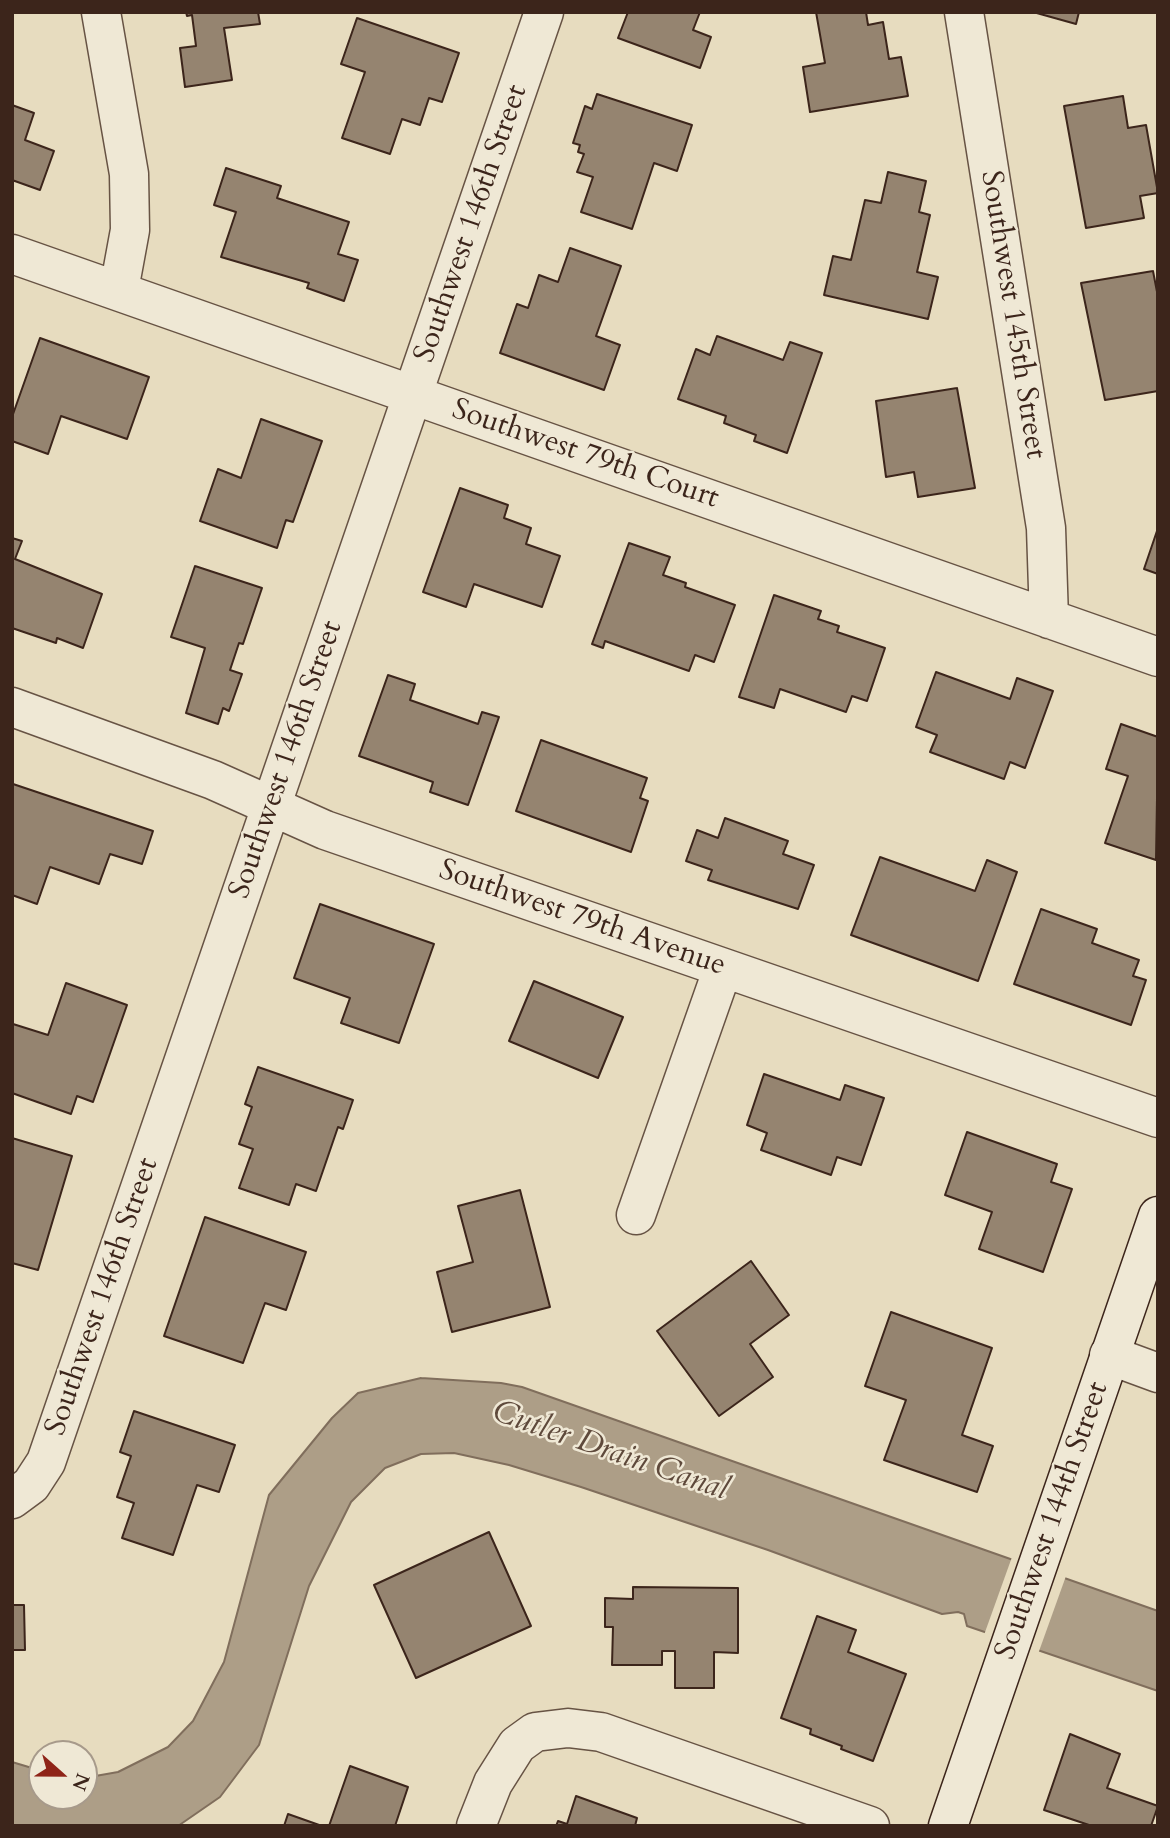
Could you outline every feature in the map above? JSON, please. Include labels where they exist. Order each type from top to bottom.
[{"type":"street","points":[[101,12],[129,174],[130,230],[119,290]]},
{"type":"street","name":"Southwest 146th Street","points":[[13,1498],[31,1485],[46,1462],[544,12]]},
{"type":"street","name":"Southwest 145th Street","points":[[964,12],[1046,528],[1049,619]]},
{"type":"street","name":"Southwest 79th Court","points":[[12,254],[1158,657]]},
{"type":"street","name":"Southwest 79th Avenue","points":[[12,707],[214,780],[325,830],[1158,1118]]},
{"type":"street","points":[[636,1215],[723,968]]},
{"type":"street","name":"Southwest 144th Street","points":[[948,1826],[1158,1216]]},
{"type":"street","points":[[1109,1355],[1158,1373]]},
{"type":"street","points":[[476,1826],[486,1797],[507,1756],[526,1737],[557,1728],[601,1732],[870,1826]]},
{"type":"water","name":"Cutler Drain Canal","points":[[421,1378],[501,1383],[522,1387],[1158,1611],[1158,1691],[967,1626],[964,1614],[942,1614],[768,1550],[581,1487],[509,1465],[454,1453],[421,1454],[385,1468],[351,1502],[309,1586],[259,1745],[220,1797],[178,1826],[12,1826],[12,1762],[28,1767],[28,1810],[98,1810],[98,1776],[118,1772],[168,1747],[193,1721],[224,1662],[269,1495],[332,1418],[358,1393]]},
{"type":"pier","points":[[1012,1557],[1066,1576],[1038,1654],[984,1635]]},
{"type":"building","points":[[186,12],[258,12],[260,24],[224,28],[232,80],[185,87],[180,48],[196,46],[192,15],[187,16]]},
{"type":"building","points":[[628,12],[700,12],[693,30],[711,37],[700,68],[618,38]]},
{"type":"building","points":[[816,12],[866,12],[868,25],[883,22],[889,59],[901,57],[908,96],[810,112],[803,67],[825,63]]},
{"type":"building","points":[[1033,12],[1079,12],[1076,24]]},
{"type":"building","points":[[357,18],[459,53],[442,102],[429,98],[420,125],[402,119],[390,154],[342,138],[365,72],[341,64]]},
{"type":"building","points":[[597,94],[692,125],[677,171],[654,163],[632,229],[581,212],[593,177],[577,172],[584,154],[578,152],[580,145],[573,143],[585,106],[592,109]]},
{"type":"building","points":[[1123,96],[1128,128],[1146,125],[1158,193],[1140,196],[1144,218],[1086,228],[1064,106]]},
{"type":"building","points":[[12,105],[34,113],[25,140],[54,151],[40,190],[12,180]]},
{"type":"building","points":[[226,168],[281,186],[277,198],[349,222],[338,254],[358,260],[344,301],[307,288],[309,283],[221,257],[236,212],[214,205]]},
{"type":"building","points":[[888,172],[926,181],[919,212],[930,215],[917,272],[938,277],[928,319],[824,295],[833,256],[851,260],[865,200],[881,203]]},
{"type":"building","points":[[570,248],[621,266],[596,336],[620,345],[604,390],[500,353],[517,304],[528,308],[539,275],[558,282]]},
{"type":"building","points":[[1153,271],[1158,297],[1158,391],[1105,400],[1081,283]]},
{"type":"building","points":[[717,336],[783,360],[790,342],[822,353],[787,453],[754,441],[756,435],[724,423],[726,416],[678,399],[696,349],[710,355]]},
{"type":"building","points":[[40,338],[149,377],[127,439],[61,416],[48,454],[12,441],[12,417]]},
{"type":"building","points":[[957,388],[975,488],[918,497],[914,472],[886,477],[876,401]]},
{"type":"building","points":[[261,419],[322,441],[293,522],[286,520],[277,548],[200,521],[218,469],[241,478]]},
{"type":"building","points":[[460,488],[508,505],[504,518],[531,528],[526,544],[560,556],[542,607],[474,584],[466,607],[423,592]]},
{"type":"building","points":[[1158,528],[1158,574],[1144,569]]},
{"type":"building","points":[[12,538],[22,541],[15,559],[102,594],[83,648],[57,638],[56,643],[12,628]]},
{"type":"building","points":[[629,543],[670,557],[663,575],[686,583],[685,587],[735,605],[714,662],[695,655],[689,671],[605,641],[603,648],[592,644]]},
{"type":"building","points":[[195,566],[262,588],[243,644],[239,643],[230,670],[242,674],[229,711],[223,708],[218,724],[186,713],[205,648],[171,637]]},
{"type":"building","points":[[774,595],[821,611],[818,619],[839,626],[837,632],[885,648],[867,701],[852,696],[846,712],[780,689],[774,708],[739,697]]},
{"type":"building","points":[[936,672],[1010,699],[1017,678],[1053,691],[1025,768],[1010,762],[1004,779],[930,752],[937,735],[916,727]]},
{"type":"building","points":[[388,675],[415,684],[410,700],[478,724],[482,712],[499,717],[468,805],[430,792],[433,782],[359,756]]},
{"type":"building","points":[[1121,724],[1158,737],[1156,860],[1105,843],[1128,776],[1106,769]]},
{"type":"building","points":[[541,740],[647,778],[640,798],[648,801],[631,852],[516,811]]},
{"type":"building","points":[[13,784],[153,831],[142,864],[110,854],[99,884],[50,867],[37,904],[12,895]]},
{"type":"building","points":[[725,818],[788,841],[783,854],[814,865],[798,909],[708,880],[712,870],[686,861],[697,830],[718,838]]},
{"type":"building","points":[[880,857],[975,891],[987,860],[1017,872],[978,981],[851,935]]},
{"type":"building","points":[[320,904],[434,944],[399,1043],[341,1023],[350,998],[294,978]]},
{"type":"building","points":[[1041,909],[1097,929],[1092,943],[1139,960],[1133,976],[1146,980],[1131,1025],[1014,984]]},
{"type":"building","points":[[534,981],[623,1017],[598,1078],[509,1041]]},
{"type":"building","points":[[66,983],[127,1005],[93,1102],[77,1096],[71,1114],[12,1093],[13,1024],[48,1035]]},
{"type":"building","points":[[258,1067],[353,1100],[343,1129],[338,1127],[316,1191],[296,1184],[289,1205],[239,1188],[253,1149],[239,1144],[252,1107],[245,1104]]},
{"type":"building","points":[[764,1074],[840,1100],[845,1085],[884,1098],[861,1165],[837,1157],[831,1175],[761,1150],[767,1133],[747,1125]]},
{"type":"building","points":[[967,1132],[1057,1164],[1051,1182],[1072,1189],[1043,1272],[979,1249],[992,1212],[945,1195]]},
{"type":"building","points":[[12,1138],[72,1156],[38,1270],[12,1263]]},
{"type":"building","points":[[520,1190],[550,1307],[452,1332],[437,1272],[473,1262],[458,1206]]},
{"type":"building","points":[[205,1217],[306,1252],[286,1310],[265,1303],[243,1363],[164,1336]]},
{"type":"building","points":[[751,1261],[789,1315],[750,1344],[773,1377],[719,1416],[657,1331]]},
{"type":"building","points":[[891,1312],[992,1348],[962,1435],[993,1446],[977,1492],[884,1460],[906,1400],[865,1386]]},
{"type":"building","points":[[134,1411],[235,1445],[219,1492],[197,1485],[173,1555],[122,1538],[134,1503],[117,1497],[131,1456],[120,1452]]},
{"type":"building","points":[[489,1532],[531,1626],[416,1678],[374,1585]]},
{"type":"building","points":[[633,1587],[738,1588],[738,1653],[714,1652],[714,1688],[675,1688],[675,1651],[662,1651],[662,1665],[612,1665],[613,1627],[605,1627],[605,1598],[633,1599]]},
{"type":"building","points":[[12,1605],[24,1605],[25,1650],[12,1650]]},
{"type":"building","points":[[817,1616],[856,1630],[848,1652],[906,1674],[873,1761],[810,1734],[811,1729],[781,1718]]},
{"type":"building","points":[[1070,1734],[1120,1754],[1107,1788],[1158,1806],[1151,1826],[1092,1826],[1044,1810]]},
{"type":"building","points":[[350,1766],[408,1787],[395,1826],[329,1826]]},
{"type":"building","points":[[576,1796],[637,1818],[635,1826],[556,1826],[558,1821],[567,1824]]},
{"type":"building","points":[[288,1814],[322,1826],[284,1826]]}]
